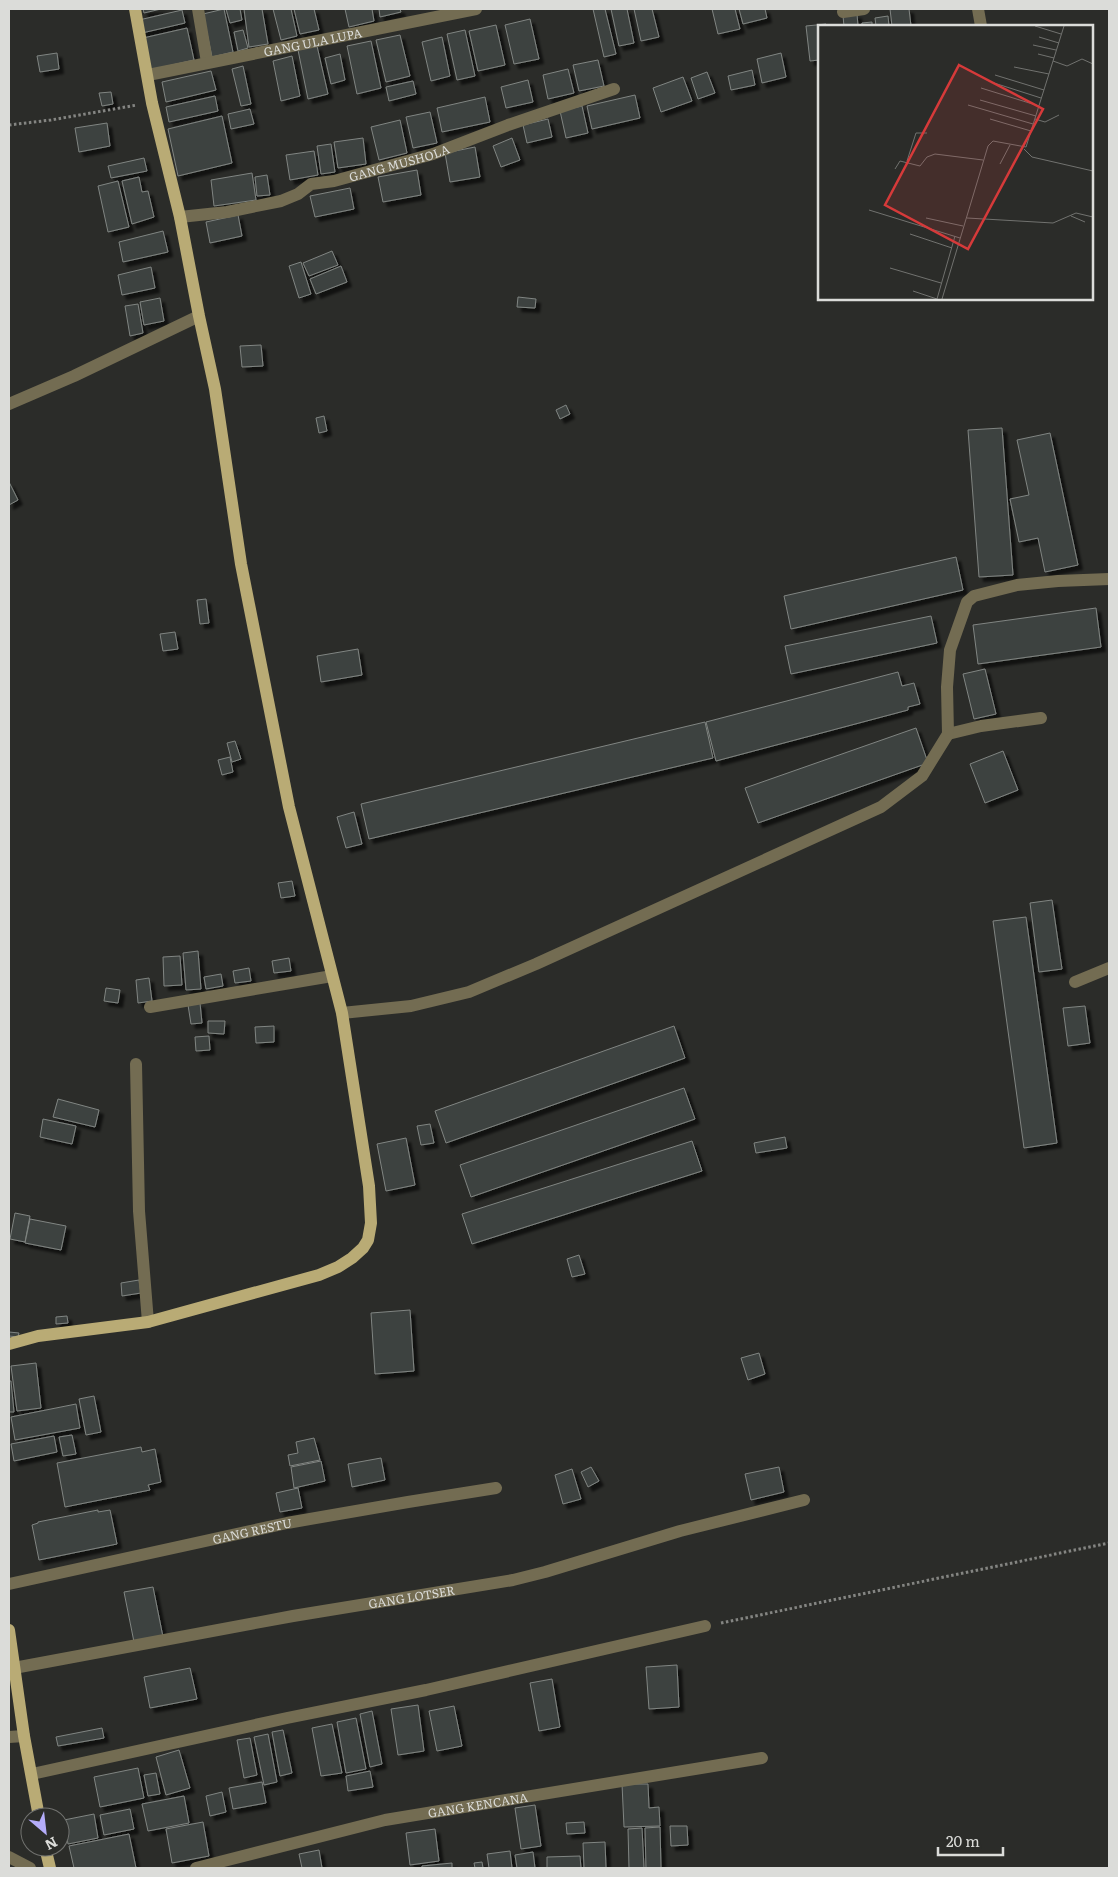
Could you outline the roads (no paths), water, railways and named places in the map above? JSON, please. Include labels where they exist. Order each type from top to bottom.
[{"type":"main road","points":[[9,1344],[38,1336],[148,1322],[319,1275],[338,1267],[363,1248],[368,1240],[371,1223],[369,1186],[342,1013],[281,772],[241,564],[215,388],[180,217],[152,103],[135,9]]},
{"type":"main road","points":[[9,1630],[24,1736],[37,1807]]},
{"type":"street","points":[[198,9],[207,62]]},
{"type":"street","name":"GANG ULA LUPA","points":[[148,74],[476,9]]},
{"type":"street","points":[[843,12],[864,9]]},
{"type":"street","points":[[978,9],[980,25]]},
{"type":"street","name":"GANG MUSHOLA","points":[[180,217],[228,212],[280,201],[298,194],[311,184],[351,177],[433,154],[508,125],[614,89]]},
{"type":"street","points":[[9,404],[74,376],[199,316]]},
{"type":"street","points":[[342,1013],[410,1006],[469,992],[536,964],[882,807],[922,776],[948,734],[947,687],[950,650],[967,602],[974,596],[1017,585],[1109,579]]},
{"type":"street","points":[[948,734],[981,726],[1041,718]]},
{"type":"street","points":[[1075,982],[1109,968]]},
{"type":"street","points":[[150,1007],[332,976]]},
{"type":"street","points":[[136,1064],[139,1211],[148,1322]]},
{"type":"street","name":"GANG RESTU","points":[[9,1584],[287,1523],[496,1488]]},
{"type":"street","name":"GANG LOTSER","points":[[14,1668],[293,1616],[513,1580],[680,1531],[804,1500]]},
{"type":"street","points":[[32,1774],[426,1690],[705,1626]]},
{"type":"street","points":[[9,1738],[24,1736]]},
{"type":"street","name":"GANG KENCANA","points":[[196,1868],[385,1820],[762,1758]]},
{"type":"street","points":[[9,1857],[30,1868]]}]
